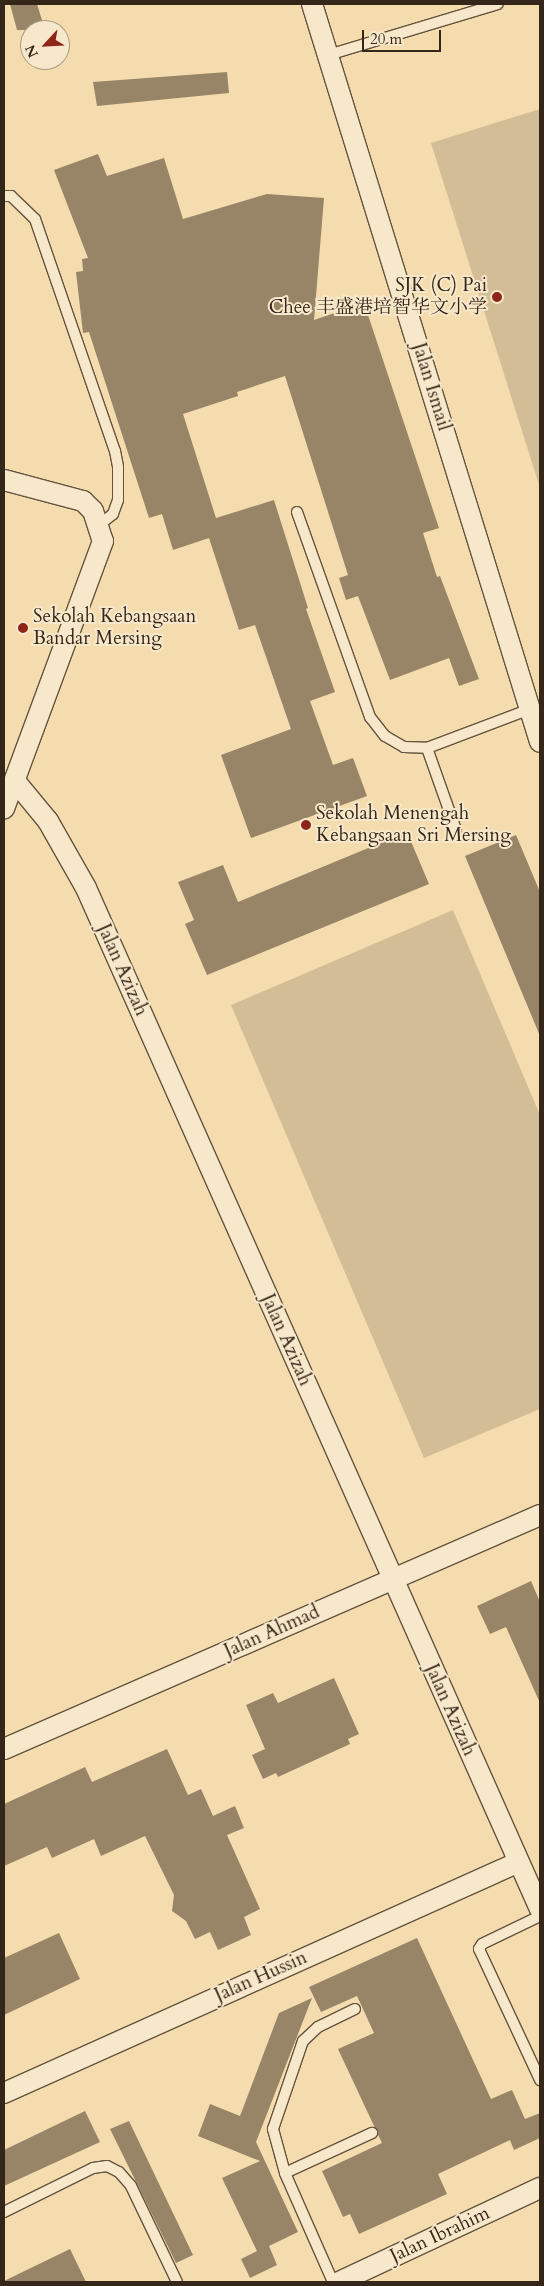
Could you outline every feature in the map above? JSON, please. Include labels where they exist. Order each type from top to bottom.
[{"type":"street","name":"Jalan Ismail","points":[[312,4],[540,742]]},
{"type":"street","points":[[4,480],[83,501],[100,524],[103,541],[4,808]]},
{"type":"street","name":"Jalan Azizah","points":[[15,781],[48,821],[86,888],[392,1580],[540,1908]]},
{"type":"street","name":"Jalan Ahmad","points":[[4,1749],[540,1516]]},
{"type":"street","name":"Jalan Hussin","points":[[4,2093],[519,1862]]},
{"type":"street","name":"Jalan Ibrahim","points":[[339,2282],[540,2188]]},
{"type":"lane","points":[[328,55],[498,4]]},
{"type":"lane","points":[[4,196],[11,196],[36,219],[115,451],[118,468],[118,500],[112,514],[100,524]]},
{"type":"lane","points":[[297,512],[370,717],[384,736],[404,747],[427,748],[530,709]]},
{"type":"lane","points":[[427,748],[456,830]]},
{"type":"lane","points":[[540,1916],[482,1944],[479,1949],[540,2080]]},
{"type":"lane","points":[[333,2282],[285,2173],[272,2129],[303,2041],[318,2027],[355,2009]]},
{"type":"lane","points":[[285,2173],[372,2133]]},
{"type":"lane","points":[[4,2212],[93,2168],[107,2166],[119,2172],[131,2186],[177,2282]]},
{"type":"shaded area","points":[[540,109],[540,488],[431,143]]},
{"type":"shaded area","points":[[453,910],[540,1115],[540,1409],[424,1458],[231,1005]]},
{"type":"building","points":[[10,4],[37,4],[42,20],[20,20],[20,30],[17,30]]},
{"type":"building","points":[[227,72],[229,93],[97,106],[93,82]]},
{"type":"building","points":[[98,154],[107,176],[164,158],[183,219],[267,194],[324,198],[314,320],[364,303],[439,528],[423,533],[437,577],[440,576],[479,679],[459,686],[449,658],[390,680],[358,596],[346,600],[339,578],[348,575],[285,376],[237,392],[238,396],[183,414],[216,518],[274,500],[308,608],[306,609],[335,692],[310,701],[333,765],[353,758],[367,796],[251,838],[221,755],[291,729],[255,625],[239,630],[209,538],[173,550],[162,514],[149,518],[89,332],[83,333],[76,272],[83,271],[82,259],[88,258],[54,170]]},
{"type":"building","points":[[407,832],[429,884],[207,975],[185,924],[194,920],[178,882],[223,865],[238,902]]},
{"type":"building","points":[[516,835],[540,892],[540,1036],[465,856]]},
{"type":"building","points":[[531,1581],[540,1602],[540,1703],[506,1627],[490,1634],[477,1606]]},
{"type":"building","points":[[334,1678],[359,1734],[348,1739],[350,1744],[278,1777],[276,1773],[263,1779],[252,1755],[265,1749],[246,1705],[273,1693],[278,1703]]},
{"type":"building","points":[[167,1749],[188,1795],[201,1789],[213,1816],[235,1806],[244,1828],[227,1835],[260,1909],[244,1917],[251,1935],[218,1950],[210,1932],[195,1939],[186,1921],[172,1911],[174,1895],[145,1836],[101,1856],[94,1839],[52,1858],[47,1847],[4,1866],[4,1804],[85,1767],[92,1782]]},
{"type":"building","points":[[59,1933],[80,1979],[4,2015],[4,1958]]},
{"type":"building","points":[[417,1938],[491,2099],[512,2090],[525,2119],[540,2113],[540,2138],[514,2150],[510,2140],[438,2174],[447,2194],[359,2234],[350,2214],[343,2217],[322,2171],[382,2143],[338,2049],[374,2033],[357,1996],[321,2012],[309,1987]]},
{"type":"building","points":[[312,1998],[256,2142],[298,2232],[269,2246],[277,2265],[250,2278],[241,2259],[257,2251],[222,2178],[260,2161],[198,2136],[210,2104],[240,2116],[279,2013]]},
{"type":"building","points":[[85,2111],[100,2142],[4,2186],[4,2150]]},
{"type":"building","points":[[129,2121],[193,2255],[176,2263],[110,2129]]},
{"type":"building","points":[[70,2249],[86,2282],[4,2282],[4,2281]]},
{"type":"place","name":"SJK (C) Pai Chee 丰盛港培智华文小学","points":[[497,297]]},
{"type":"place","name":"Sekolah Kebangsaan Bandar Mersing","points":[[23,628]]},
{"type":"place","name":"Sekolah Menengah Kebangsaan Sri Mersing","points":[[306,825]]}]
